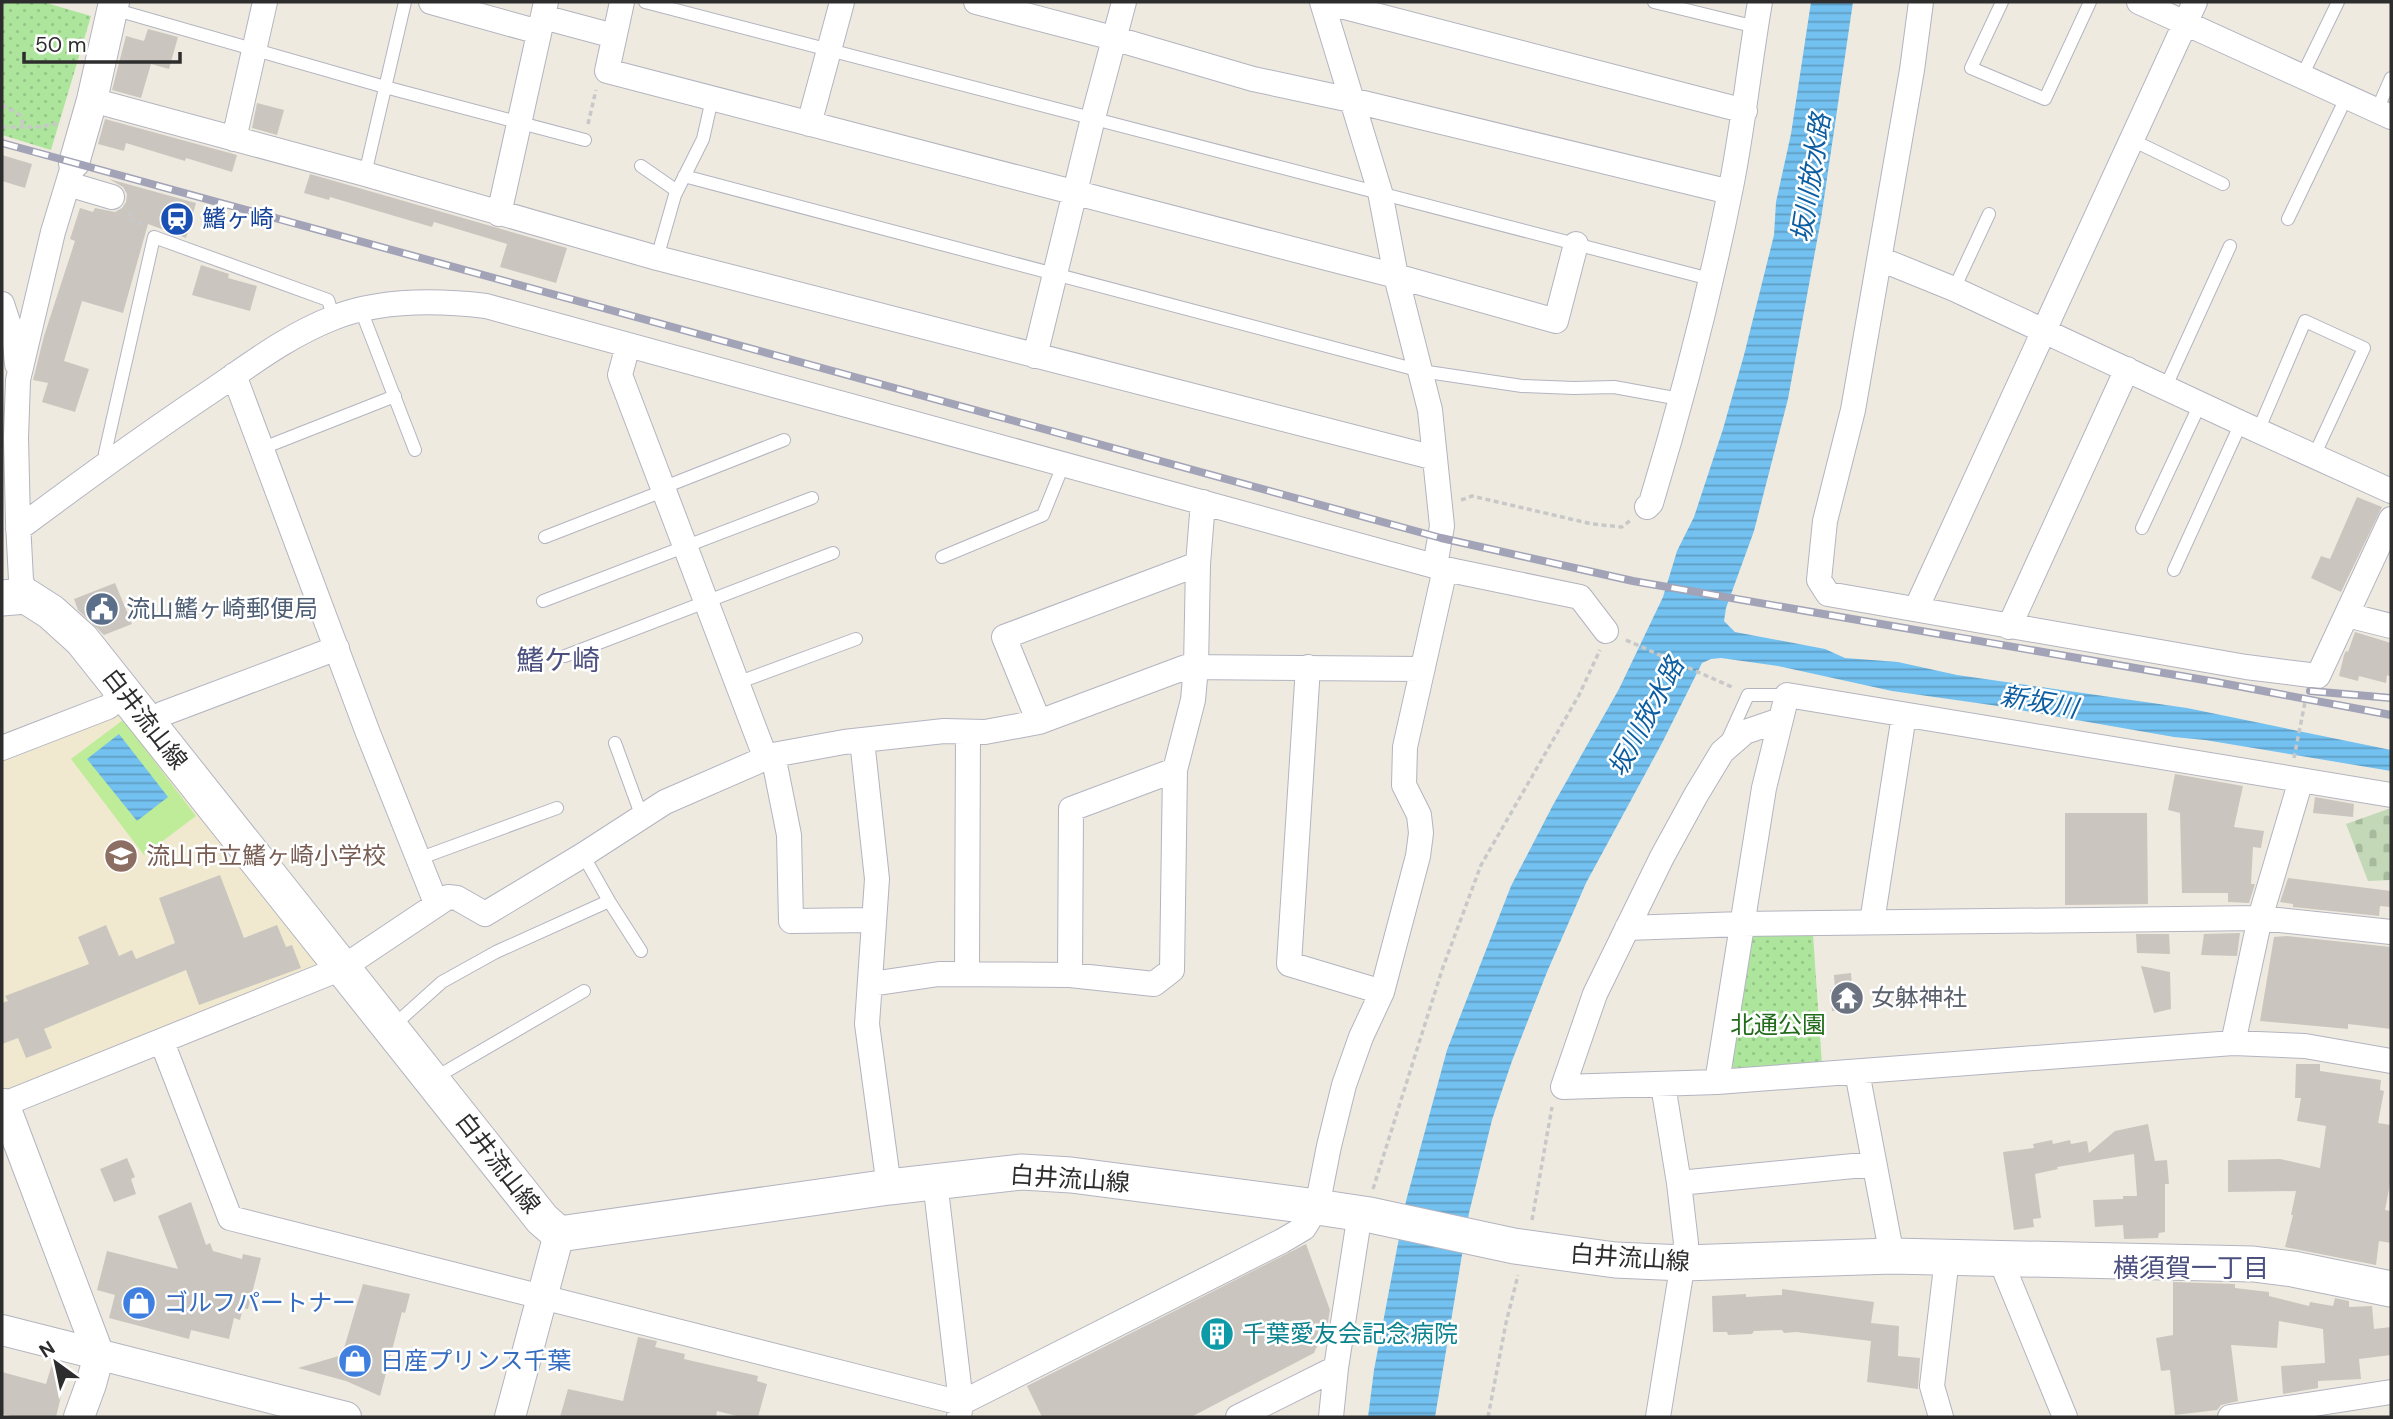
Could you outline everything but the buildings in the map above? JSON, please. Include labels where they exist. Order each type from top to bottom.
[{"type":"main road","name":"白井流山線","points":[[14,597],[51,612],[82,640],[542,1219],[559,1234],[889,1187],[1021,1172],[1072,1175],[1317,1207],[1367,1207],[1514,1246],[1605,1259],[1684,1263],[1892,1256],[2253,1264],[2294,1269],[2391,1289]]},
{"type":"street","points":[[234,139],[265,2]]},
{"type":"street","points":[[431,2],[543,17],[614,36]]},
{"type":"street","points":[[622,2],[607,71],[1396,276],[1556,321],[1576,244]]},
{"type":"street","points":[[809,124],[842,2]]},
{"type":"street","points":[[976,2],[1113,38],[1252,79],[1351,100],[1730,192]]},
{"type":"street","points":[[1035,356],[1124,2]]},
{"type":"street","points":[[162,1041],[230,1218],[541,1296],[960,1410],[1282,1241],[1304,1228],[1317,1207],[1344,1085],[1361,1037],[1382,992],[1418,856],[1421,833],[1419,815],[1404,785],[1405,747],[1440,567],[1442,526],[1430,410],[1422,372],[1396,276],[1380,192],[1323,2],[1381,9],[1745,111]]},
{"type":"street","points":[[1647,507],[1651,503],[1680,399],[1730,192],[1745,111],[1760,2]]},
{"type":"street","points":[[1921,2],[1912,70],[1853,410],[1825,521],[1819,580],[1828,594],[2246,667],[2318,676],[2391,519]]},
{"type":"street","points":[[2139,2],[2190,12],[2302,76],[2384,113]]},
{"type":"street","points":[[18,380],[53,232],[92,100],[113,5]]},
{"type":"street","points":[[1916,609],[2190,12]]},
{"type":"street","points":[[499,214],[543,17]]},
{"type":"street","points":[[92,100],[365,174],[657,258],[1435,458]]},
{"type":"street","points":[[74,164],[112,197]]},
{"type":"street","points":[[1880,259],[1954,289],[2391,491]]},
{"type":"street","points":[[13,528],[269,351],[334,318],[361,310],[415,302],[451,302],[486,306],[1440,567],[1580,597],[1606,631]]},
{"type":"street","points":[[2,304],[15,343],[18,380],[13,528],[21,580],[14,597]]},
{"type":"street","points":[[628,345],[620,375],[705,602],[769,757],[789,835],[792,921],[873,920]]},
{"type":"street","points":[[2009,627],[2127,369]]},
{"type":"street","points":[[234,376],[436,903]]},
{"type":"street","points":[[871,984],[939,974],[967,974],[1070,975],[1154,984],[1172,970],[1175,769],[1193,700],[1203,502]]},
{"type":"street","points":[[1039,722],[1004,638],[1198,564]]},
{"type":"street","points":[[2347,615],[2391,626]]},
{"type":"street","points":[[149,726],[162,714],[337,648]]},
{"type":"street","points":[[79,1417],[99,1354],[3,1104],[342,968],[448,897],[457,898],[485,914],[665,802],[769,757],[862,740],[944,731],[985,732],[1039,722],[1186,667],[1421,669]]},
{"type":"street","points":[[1308,667],[1289,964],[1382,992]]},
{"type":"street","points":[[2,748],[108,707],[124,694]]},
{"type":"street","points":[[1717,1082],[1764,788],[1787,695],[1904,715],[2298,769],[2391,795]]},
{"type":"street","points":[[1872,922],[1904,715]]},
{"type":"street","points":[[1780,720],[1745,732],[1722,752],[1662,857],[1595,994],[1563,1087],[1717,1082],[2233,1043],[2305,1046],[2391,1061]]},
{"type":"street","points":[[967,974],[968,732]]},
{"type":"street","points":[[862,740],[877,879],[867,1024],[889,1187]]},
{"type":"street","points":[[1070,975],[1071,809],[1175,769]]},
{"type":"street","points":[[2233,1043],[2260,918],[2298,769]]},
{"type":"street","points":[[1627,928],[1741,924],[2260,918],[2391,932]]},
{"type":"street","points":[[1857,1072],[1892,1256]]},
{"type":"street","points":[[1658,1417],[1686,1243],[1663,1085]]},
{"type":"street","points":[[1679,1183],[1874,1164]]},
{"type":"street","points":[[935,1181],[960,1410]]},
{"type":"street","points":[[1331,1417],[1336,1368],[1367,1207]]},
{"type":"street","points":[[510,1417],[559,1234]]},
{"type":"street","points":[[1941,1417],[1932,1387],[1947,1258]]},
{"type":"street","points":[[2000,1259],[2065,1417]]},
{"type":"street","points":[[2,1330],[346,1417]]},
{"type":"street","points":[[1238,1417],[1336,1368]]},
{"type":"street","points":[[2230,1417],[2281,1413],[2391,1392]]},
{"type":"lane","points":[[365,174],[405,2]]},
{"type":"lane","points":[[645,2],[1710,279]]},
{"type":"lane","points":[[1654,2],[1756,27]]},
{"type":"lane","points":[[2002,2],[1971,68],[2045,99],[2090,2]]},
{"type":"lane","points":[[2302,76],[2338,2]]},
{"type":"lane","points":[[113,5],[254,50],[585,140]]},
{"type":"lane","points":[[2384,113],[2391,78]]},
{"type":"lane","points":[[2288,219],[2347,96]]},
{"type":"lane","points":[[657,258],[677,191],[703,139],[712,99]]},
{"type":"lane","points":[[2132,140],[2223,184]]},
{"type":"lane","points":[[641,166],[677,191]]},
{"type":"lane","points":[[684,176],[1422,372],[1522,386],[1614,387],[1680,399]]},
{"type":"lane","points":[[1954,289],[1989,214]]},
{"type":"lane","points":[[109,460],[105,453],[154,237],[328,300],[334,318]]},
{"type":"lane","points":[[2166,386],[2230,246]]},
{"type":"lane","points":[[361,310],[415,450]]},
{"type":"lane","points":[[2174,570],[2305,321],[2364,348],[2314,456]]},
{"type":"lane","points":[[263,447],[395,396]]},
{"type":"lane","points":[[2142,528],[2200,404]]},
{"type":"lane","points":[[545,537],[784,440]]},
{"type":"lane","points":[[942,557],[1043,516],[1064,463]]},
{"type":"lane","points":[[543,601],[812,498]]},
{"type":"lane","points":[[565,656],[833,553]]},
{"type":"lane","points":[[737,683],[856,639]]},
{"type":"lane","points":[[1722,752],[1748,695],[1787,695]]},
{"type":"lane","points":[[615,743],[642,817]]},
{"type":"lane","points":[[418,859],[557,808]]},
{"type":"lane","points":[[583,855],[608,901],[641,951]]},
{"type":"lane","points":[[390,1029],[442,982],[496,952],[608,901]]},
{"type":"lane","points":[[432,1080],[584,991]]},
{"type":"path","points":[[2,9],[3,2]]},
{"type":"path","points":[[585,140],[599,73],[607,71]]},
{"type":"path","points":[[2,105],[19,114],[25,128]]},
{"type":"path","points":[[2,127],[44,127],[58,122],[64,125],[61,139],[74,164]]},
{"type":"path","points":[[112,197],[111,204],[131,212],[130,219],[149,227],[154,237]]},
{"type":"path","points":[[1439,508],[1472,496],[1591,524],[1622,527],[1647,507]]},
{"type":"path","points":[[1367,1207],[1441,970],[1481,865],[1580,695],[1606,631],[1748,695]]},
{"type":"path","points":[[2298,769],[2305,699],[2318,676]]},
{"type":"shaded area","name":"流山市立鰭ヶ崎小学校","points":[[115,713],[129,717],[318,955],[312,970],[2,1091],[2,757]]},
{"type":"green space","points":[[2,2],[43,2],[91,16],[51,150],[2,135]]},
{"type":"green space","points":[[123,720],[196,816],[144,855],[71,759]]},
{"type":"green space","points":[[2391,808],[2391,880],[2368,881],[2346,824]]},
{"type":"green space","name":"北通公園","points":[[1755,935],[1813,935],[1822,1065],[1734,1069],[1729,1060],[1748,940]]},
{"type":"water","points":[[1811,2],[1853,2],[1821,219],[1788,399],[1754,531],[1726,608],[1724,621],[1735,632],[1825,649],[1845,658],[1898,662],[1957,675],[2187,708],[2391,750],[2391,771],[1892,691],[1778,666],[1721,658],[1702,663],[1586,883],[1512,1061],[1492,1120],[1469,1213],[1435,1417],[1368,1417],[1374,1370],[1406,1201],[1447,1050],[1511,886],[1553,805],[1619,689],[1663,597],[1677,551],[1694,517],[1723,429],[1774,235],[1776,202],[1791,134]]},
{"type":"water","points":[[119,734],[168,797],[137,821],[87,759]]},
{"type":"railway","points":[[2,143],[1441,538],[1633,581],[2391,715]]},
{"type":"railway","points":[[2310,691],[2391,698]]},
{"type":"place","name":"鰭ヶ崎","points":[[177,219]]},
{"type":"place","name":"流山鰭ヶ崎郵便局","points":[[102,609]]},
{"type":"place","name":"流山市立鰭ヶ崎小学校","points":[[121,856]]},
{"type":"place","name":"女躰神社","points":[[1847,998]]},
{"type":"place","name":"ゴルフパートナー","points":[[139,1303]]},
{"type":"place","name":"千葉愛友会記念病院","points":[[1217,1334]]},
{"type":"place","name":"日産プリンス千葉","points":[[355,1361]]},
{"type":"district","name":"鰭ケ崎","points":[[558,660]]},
{"type":"district","name":"横須賀一丁目","points":[[2191,1268]]},
{"type":"water label","name":"坂川放水路","points":[[1811,178]]},
{"type":"water label","name":"新坂川","points":[[2039,702]]},
{"type":"water label","name":"坂川放水路","points":[[1646,717]]}]
